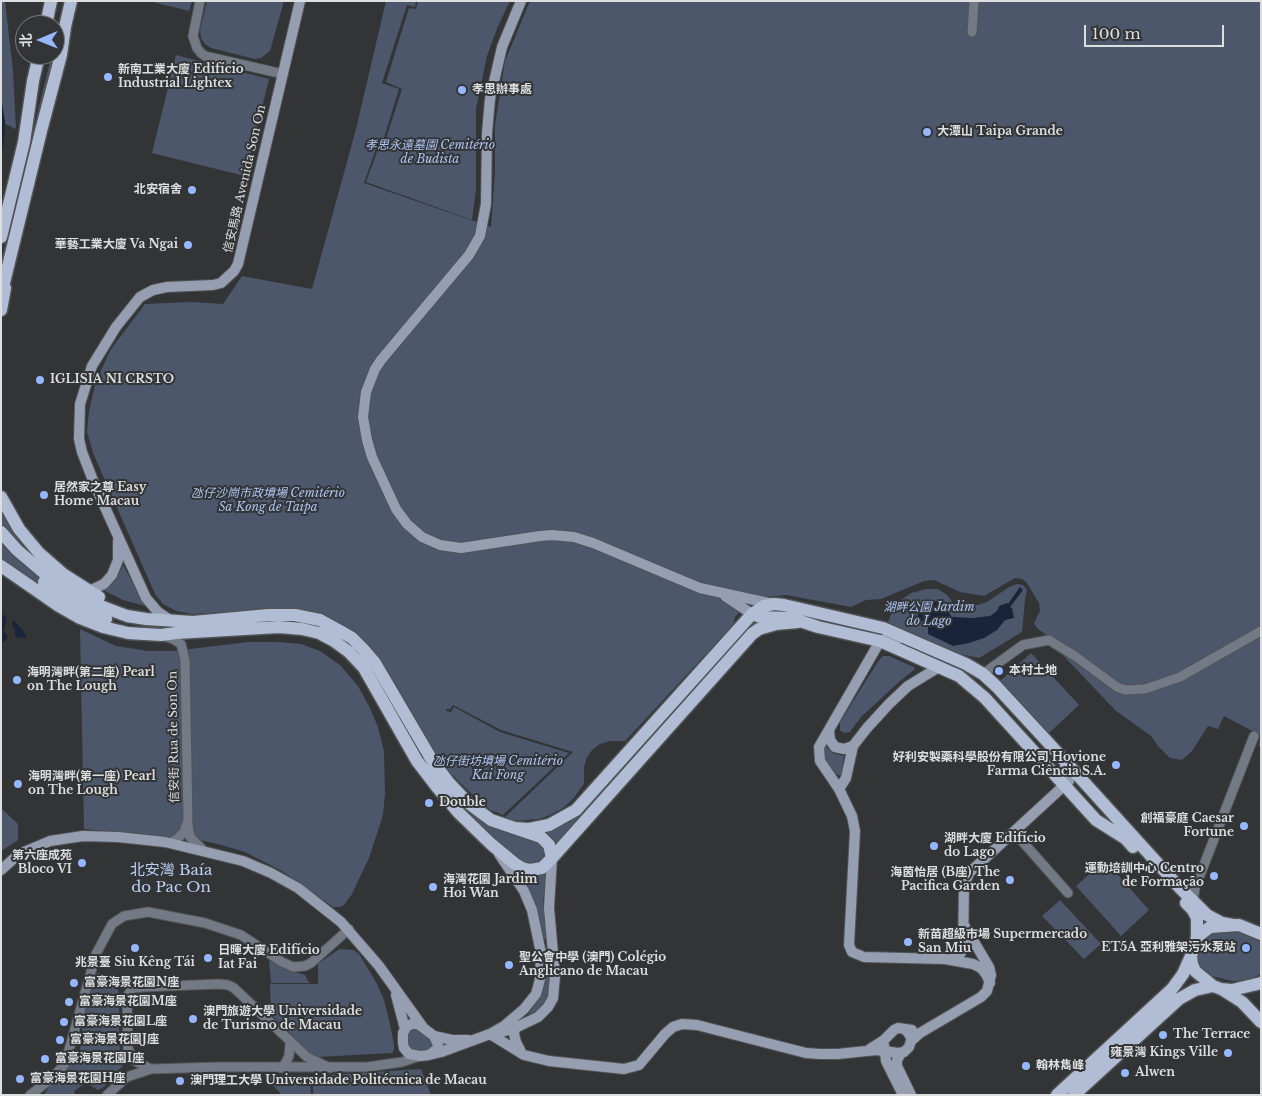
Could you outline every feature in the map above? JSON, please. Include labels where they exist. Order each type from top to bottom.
[{"type":"main road","points":[[48,15],[51,1]]},
{"type":"main road","points":[[1,295],[61,55],[64,27],[72,1]]},
{"type":"main road","points":[[1,237],[24,142],[37,65]]},
{"type":"main road","points":[[1,310],[14,242]]},
{"type":"main road","points":[[1,497],[15,523],[34,548],[57,569],[89,591],[124,609],[146,616],[170,620]]},
{"type":"main road","points":[[1,532],[41,576],[62,595],[93,614],[147,630],[176,633]]},
{"type":"main road","points":[[1,544],[12,556],[41,576],[98,605],[127,616],[193,622],[268,615],[295,615],[320,620],[340,630],[358,644],[375,663],[433,762],[449,783],[467,802],[498,824],[542,837],[550,845],[552,858]]},
{"type":"main road","points":[[1,566],[59,606],[80,618],[103,627],[128,633],[161,635],[279,627],[319,633],[334,640],[364,668],[417,761],[459,813],[491,844],[522,868],[537,870],[542,868],[552,858],[752,634],[759,629],[776,624],[798,622]]},
{"type":"main road","points":[[514,828],[549,825],[576,810],[752,614],[764,606],[784,605],[883,628],[966,664],[983,674],[1207,915],[1216,920],[1247,927],[1261,934]]},
{"type":"main road","points":[[752,614],[760,617],[791,618],[798,622],[880,641],[959,676],[985,698],[1096,820],[1129,842],[1193,910],[1197,918],[1197,937],[1183,974],[1172,989],[1056,1095]]},
{"type":"main road","points":[[1197,937],[1210,927],[1233,924]]},
{"type":"main road","points":[[1191,956],[1195,972],[1217,988],[1242,1002],[1261,1022]]},
{"type":"main road","points":[[1074,1095],[1179,999],[1195,990],[1217,988],[1240,989],[1261,983]]},
{"type":"street","points":[[200,1],[193,36],[200,53],[205,56],[283,74]]},
{"type":"street","name":"信安馬路 Avenida Son On","points":[[170,620],[158,612],[146,598],[82,452],[79,439],[79,416],[86,381],[92,366],[116,327],[140,297],[153,290],[167,287],[221,283],[234,272],[240,255],[300,1]]},
{"type":"street","points":[[522,1],[502,47],[490,99],[486,204],[480,236],[469,255],[375,369],[366,392],[363,417],[372,457],[396,509],[407,524],[422,537],[440,545],[461,548],[540,536],[574,537],[594,543],[700,588],[774,604]]},
{"type":"street","points":[[972,32],[974,1]]},
{"type":"street","points":[[89,591],[104,584],[114,572],[118,560],[118,535]]},
{"type":"street","points":[[722,594],[752,614]]},
{"type":"street","points":[[983,674],[1023,645],[1049,640],[1075,656],[1117,687],[1125,690],[1145,689],[1180,677],[1261,631]]},
{"type":"street","name":"信安街 Rua de Son On","points":[[161,635],[181,644],[184,654],[188,820],[184,832],[176,840],[169,843]]},
{"type":"street","points":[[908,638],[889,638],[880,641],[819,746],[820,762],[840,789],[852,816],[855,831],[850,945],[852,952],[864,957],[945,960],[973,964],[981,968],[990,983]]},
{"type":"street","points":[[840,789],[846,778],[853,746],[889,704],[908,686],[939,667]]},
{"type":"street","points":[[829,730],[830,740],[835,747],[844,749],[853,746]]},
{"type":"street","points":[[1193,901],[1195,888],[1254,736]]},
{"type":"street","points":[[945,960],[958,958],[962,954],[964,886],[967,876],[1065,785],[1070,777],[1069,770],[1049,749],[1044,738]]},
{"type":"street","points":[[188,820],[190,837],[204,852]]},
{"type":"street","points":[[1014,832],[1068,893]]},
{"type":"street","points":[[1,870],[19,854],[50,841],[83,836],[118,837],[169,843],[243,860],[298,888],[332,914],[349,930],[379,966],[422,1026],[434,1036],[438,1045],[436,1049],[425,1056],[409,1054],[404,1048],[403,1043]]},
{"type":"street","points":[[491,844],[524,891],[532,910],[541,953],[540,979],[536,994],[527,1012],[515,1028],[516,1042],[522,1054]]},
{"type":"street","points":[[490,1034],[515,1028],[544,1013],[553,998],[555,980],[549,908],[552,858]]},
{"type":"street","points":[[1180,888],[1186,890],[1195,888]]},
{"type":"street","points":[[30,1095],[52,1078],[64,1065],[96,954],[112,924],[124,916],[148,912],[205,923],[241,935],[282,962],[293,967],[311,963],[349,930]]},
{"type":"street","points":[[490,1034],[522,1054],[549,1061],[624,1069],[639,1065],[673,1027],[682,1024],[690,1024],[806,1053],[838,1054],[885,1047],[907,1050],[920,1033],[981,997],[990,983],[989,967],[963,924]]},
{"type":"street","points":[[541,953],[543,948],[548,946],[553,949]]},
{"type":"street","points":[[151,1069],[135,1061],[128,1050],[128,998],[134,988],[142,986],[228,985],[234,988],[290,1043],[307,1057],[330,1068]]},
{"type":"street","points":[[393,987],[405,1029],[401,1053],[393,1062]]},
{"type":"street","points":[[106,1095],[128,1077],[151,1069],[367,1067],[402,1062],[477,1040],[490,1034],[516,1017],[536,994]]},
{"type":"street","points":[[405,1029],[412,1024],[422,1026]]},
{"type":"street","points":[[903,1095],[886,1061],[885,1047],[894,1030],[898,1028],[918,1030],[930,1026]]},
{"type":"street","points":[[906,1030],[912,1041]]},
{"type":"street","points":[[434,1036],[452,1040],[477,1040]]},
{"type":"street","points":[[281,1068],[289,1056],[290,1043]]},
{"type":"street","points":[[885,1047],[897,1060],[897,1066],[911,1095]]},
{"type":"green space","points":[[1,1],[5,1],[13,71],[16,129],[1,122]]},
{"type":"green space","points":[[149,1],[192,1],[189,11]]},
{"type":"green space","points":[[207,1],[284,1],[270,51],[261,58],[255,59],[211,48],[205,44],[201,38],[200,30]]},
{"type":"green space","name":"大潭山 Taipa Grande","points":[[386,1],[416,1],[415,7],[407,5],[382,83],[399,89],[383,141],[379,140],[364,183],[491,227],[495,171],[495,125],[505,61],[530,1],[1261,1],[1261,748],[1259,746],[1260,735],[1224,716],[1218,729],[1208,726],[1192,751],[1182,760],[1170,758],[1151,736],[1116,711],[1059,651],[1049,637],[1037,628],[1034,623],[1040,611],[1039,603],[1027,583],[1022,579],[1015,578],[984,596],[960,592],[934,580],[924,581],[881,599],[866,600],[851,607],[786,595],[756,598],[747,604],[735,617],[733,625],[625,741],[610,741],[600,744],[592,750],[587,757],[584,767],[584,784],[573,799],[563,808],[550,815],[539,819],[514,821],[505,817],[573,752],[501,730],[453,705],[450,709],[446,709],[446,711],[451,712],[454,707],[500,732],[569,753],[503,815],[491,810],[478,800],[442,765],[358,636],[322,613],[292,608],[192,614],[176,611],[163,604],[155,594],[93,453],[87,432],[89,411],[96,381],[111,349],[145,304],[191,302],[223,304],[242,276],[312,289],[356,129]]},
{"type":"green space","name":"孝思永遠墓園 Cemitério de Budista","points":[[418,1],[510,1],[487,56],[476,109],[476,189],[472,220],[366,182],[380,144],[384,145],[402,89],[386,82],[409,8],[416,9]]},
{"type":"green space","points":[[176,55],[269,79],[245,176],[152,153]]},
{"type":"green space","points":[[49,65],[53,65],[1,277],[1,262]]},
{"type":"green space","points":[[1,509],[16,535],[47,566],[34,585],[1,560]]},
{"type":"green space","points":[[123,565],[145,606],[123,600],[103,590],[116,580]]},
{"type":"green space","name":"湖畔公園 Jardim do Lago","points":[[1017,584],[1023,585],[1027,590],[1022,632],[979,658],[949,652],[887,626],[894,605],[911,593],[926,589],[938,589],[947,595],[953,603],[978,605],[987,602],[1009,587]]},
{"type":"green space","points":[[757,617],[757,623],[556,845],[544,832]]},
{"type":"green space","points":[[307,620],[351,643],[381,684],[424,758],[493,827],[534,839],[543,846],[545,852],[542,860],[537,864],[523,864],[460,808],[422,762],[334,636],[201,627],[269,621]]},
{"type":"green space","points":[[80,629],[116,646],[148,651],[174,651],[248,642],[301,644],[320,651],[340,665],[358,686],[378,727],[384,751],[385,794],[383,815],[369,858],[352,894],[344,905],[333,907],[282,871],[245,852],[218,844],[199,840],[84,829]]},
{"type":"green space","points":[[1031,653],[1079,705],[1048,734],[1000,681]]},
{"type":"green space","points":[[883,656],[889,656],[915,669],[861,717],[850,732],[844,733],[840,730],[840,722]]},
{"type":"green space","points":[[825,746],[833,753],[844,756],[841,776],[833,773],[824,761]]},
{"type":"green space","points":[[1,808],[18,824],[18,840],[1,851]]},
{"type":"green space","points":[[1105,860],[1149,910],[1121,936],[1076,886]]},
{"type":"green space","points":[[546,874],[543,901],[548,939],[543,939],[534,902],[523,875],[536,877]]},
{"type":"green space","points":[[1060,900],[1101,944],[1084,959],[1042,916]]},
{"type":"green space","points":[[1239,932],[1261,942],[1261,974],[1249,980],[1232,981],[1212,976],[1199,967],[1196,959],[1201,942],[1211,934]]},
{"type":"green space","points":[[340,949],[353,950],[359,954],[376,982],[384,1000],[390,1024],[394,1044],[392,1053],[317,1057],[310,1054],[271,1014],[270,984],[318,984],[318,964]]},
{"type":"green space","points":[[545,956],[549,956],[550,983],[547,999],[541,1008],[527,1016],[539,999],[542,990]]},
{"type":"green space","points":[[269,960],[286,969],[305,975],[309,983],[271,983]]},
{"type":"green space","points":[[97,973],[113,976],[119,993],[119,1041],[121,1056],[125,1062],[121,1068],[109,1076],[105,1086],[98,1090],[86,1083],[74,1091],[75,1095],[44,1095],[53,1080],[67,1065],[79,1062],[84,1008],[89,986]]},
{"type":"green space","points":[[415,1029],[428,1036],[432,1042],[431,1049],[421,1052],[413,1050],[408,1045],[407,1035],[410,1030]]},
{"type":"green space","points":[[421,1069],[431,1095],[313,1095],[313,1076]]},
{"type":"green space","points":[[305,1075],[310,1078],[311,1095],[282,1095],[264,1076]]},
{"type":"shaded area","points":[[1,97],[5,121],[1,154]]},
{"type":"shaded area","points":[[1020,587],[1023,590],[1010,607],[1012,608],[1014,618],[1005,620],[997,630],[984,638],[969,643],[953,646],[928,634],[928,624],[916,618],[925,603],[936,601],[944,606],[952,617],[972,618],[990,616],[997,611],[999,606],[1008,604]]},
{"type":"shaded area","points":[[1,614],[7,617],[4,631],[8,637],[1,643]]},
{"type":"shaded area","points":[[13,620],[27,637],[19,638],[15,636],[15,629],[12,625]]},
{"type":"place","name":"新南工業大廈 Edifício Industrial Lightex","points":[[108,77]]},
{"type":"place","name":"孝思辦事處","points":[[462,90]]},
{"type":"place","name":"大潭山 Taipa Grande","points":[[927,132]]},
{"type":"place","name":"北安宿舍","points":[[192,190]]},
{"type":"place","name":"華藝工業大廈 Va Ngai","points":[[188,245]]},
{"type":"place","name":"IGLISIA NI CRSTO","points":[[40,380]]},
{"type":"place","name":"居然家之尊 Easy Home Macau","points":[[44,495]]},
{"type":"place","name":"本村土地","points":[[999,671]]},
{"type":"place","name":"海明灣畔(第二座) Pearl on The Lough","points":[[17,680]]},
{"type":"place","name":"好利安製藥科學股份有限公司 Hovione Farma Ciência S.A.","points":[[1116,765]]},
{"type":"place","name":"海明灣畔(第一座) Pearl on The Lough","points":[[18,784]]},
{"type":"place","name":"Double","points":[[429,803]]},
{"type":"place","name":"創福豪庭 Caesar Fortune","points":[[1244,826]]},
{"type":"place","name":"湖畔大廈 Edifício do Lago","points":[[934,846]]},
{"type":"place","name":"第六座成苑 Bloco VI","points":[[82,863]]},
{"type":"place","name":"運動培訓中心 Centro de Formação","points":[[1214,876]]},
{"type":"place","name":"海茵怡居 (B座) The Pacifica Garden","points":[[1010,880]]},
{"type":"place","name":"海灣花園 Jardim Hoi Wan","points":[[433,887]]},
{"type":"place","name":"新苗超級市場 Supermercado San Miu","points":[[908,942]]},
{"type":"place","name":"兆景臺 Siu Kêng Tái","points":[[135,948]]},
{"type":"place","name":"ET5A 亞利雅架污水泵站","points":[[1246,948]]},
{"type":"place","name":"日暉大廈 Edifício Iat Fai","points":[[208,958]]},
{"type":"place","name":"聖公會中學 (澳門) Colégio Anglicano de Macau","points":[[509,965]]},
{"type":"place","name":"富豪海景花園N座","points":[[74,983]]},
{"type":"place","name":"富豪海景花園M座","points":[[69,1002]]},
{"type":"place","name":"澳門旅遊大學 Universidade de Turismo de Macau","points":[[193,1019]]},
{"type":"place","name":"富豪海景花園L座","points":[[64,1022]]},
{"type":"place","name":"The Terrace","points":[[1163,1035]]},
{"type":"place","name":"富豪海景花園J座","points":[[60,1040]]},
{"type":"place","name":"雍景灣 Kings Ville","points":[[1228,1053]]},
{"type":"place","name":"富豪海景花園I座","points":[[45,1059]]},
{"type":"place","name":"翰林雋峰","points":[[1026,1066]]},
{"type":"place","name":"Alwen","points":[[1125,1073]]},
{"type":"place","name":"富豪海景花園H座","points":[[20,1079]]},
{"type":"place","name":"澳門理工大學 Universidade Politécnica de Macau","points":[[180,1081]]},
{"type":"district","name":"北安灣 Baía do Pac On","points":[[171,880]]},
{"type":"park label","name":"氹仔沙崗市政墳場 Cemitério Sa Kong de Taipa","points":[[268,501]]},
{"type":"park label","name":"氹仔街坊墳場 Cemitério Kai Fong","points":[[498,769]]}]
